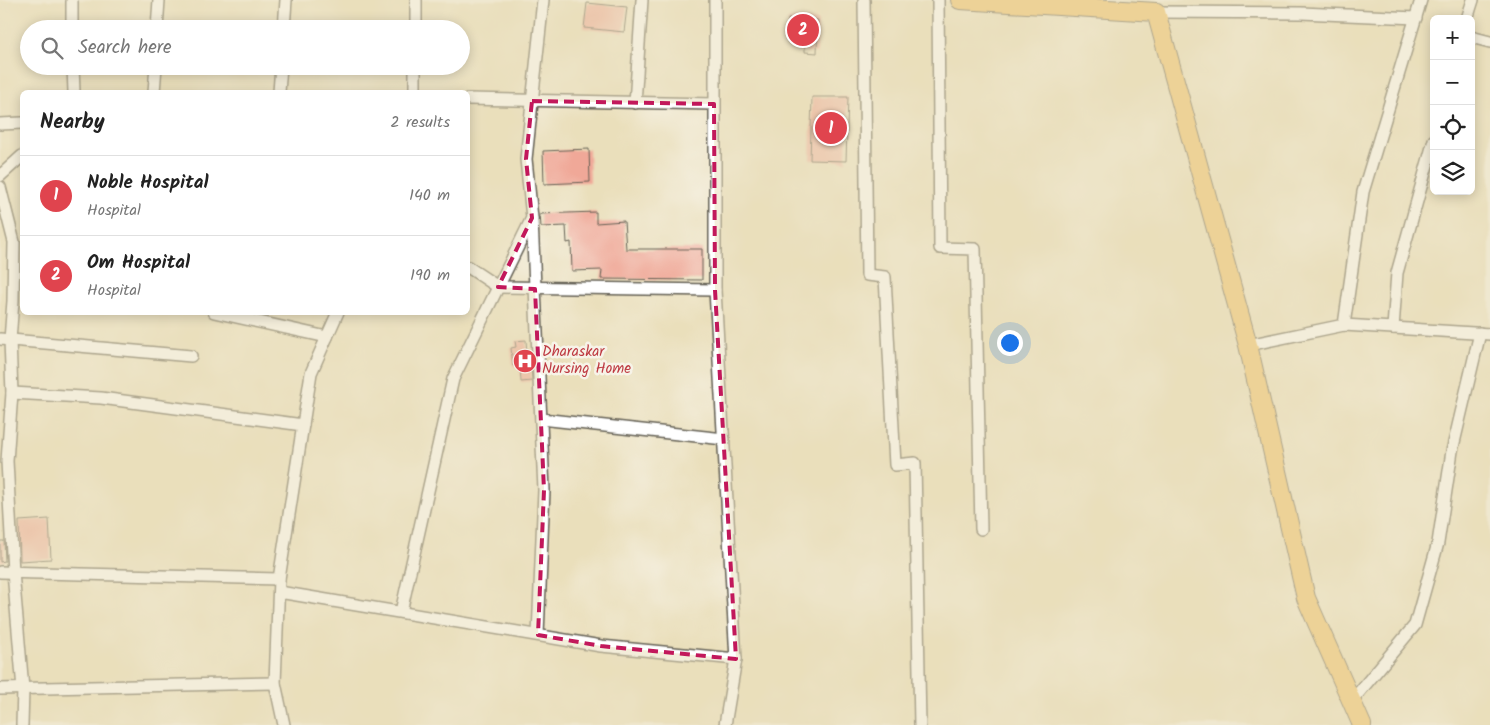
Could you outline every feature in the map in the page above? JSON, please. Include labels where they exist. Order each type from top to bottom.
[{"type":"main road","points":[[960,0],[1156,12],[1248,345],[1306,598],[1362,725]]},
{"type":"street","points":[[72,0],[72,20]]},
{"type":"street","points":[[158,20],[159,0]]},
{"type":"street","points":[[285,20],[286,0]]},
{"type":"street","points":[[416,0],[416,20]]},
{"type":"street","points":[[538,635],[544,490],[532,218],[526,159],[543,0]]},
{"type":"street","points":[[635,103],[642,0]]},
{"type":"street","points":[[715,0],[715,290],[736,659],[725,725]]},
{"type":"street","points":[[864,0],[868,276],[885,277],[895,465],[915,463],[920,725]]},
{"type":"street","points":[[938,0],[940,248],[975,248],[981,529]]},
{"type":"street","points":[[1344,325],[1364,192],[1420,0]]},
{"type":"street","points":[[1468,15],[1473,0]]},
{"type":"street","points":[[1156,12],[1328,14],[1416,18]]},
{"type":"street","points":[[1475,38],[1490,42]]},
{"type":"street","points":[[73,75],[74,90]]},
{"type":"street","points":[[154,90],[155,75]]},
{"type":"street","points":[[279,90],[280,75]]},
{"type":"street","points":[[415,75],[415,90]]},
{"type":"street","points":[[470,99],[714,104]]},
{"type":"street","points":[[0,124],[20,123]]},
{"type":"street","points":[[1393,328],[1397,273],[1431,150]]},
{"type":"street","points":[[0,176],[20,158]]},
{"type":"street","points":[[0,187],[18,243],[18,301],[5,339],[12,393],[4,460],[23,689],[22,725]]},
{"type":"street","points":[[401,612],[453,379],[532,218]]},
{"type":"street","points":[[470,268],[498,287],[715,290]]},
{"type":"street","points":[[228,315],[328,337]]},
{"type":"street","points":[[284,725],[275,684],[279,579],[312,373],[337,315]]},
{"type":"street","points":[[1248,345],[1344,325],[1485,333],[1452,451],[1438,543],[1415,625],[1351,702]]},
{"type":"street","points":[[5,339],[191,356]]},
{"type":"street","points":[[12,393],[101,398],[303,424]]},
{"type":"street","points":[[541,420],[724,439]]},
{"type":"street","points":[[0,572],[279,579]]},
{"type":"street","points":[[279,592],[601,646],[736,659]]},
{"type":"street","points":[[0,689],[275,684]]},
{"type":"highlighted area","points":[[532,101],[714,104],[715,290],[736,659],[601,646],[538,635],[544,490],[535,289],[498,287],[532,218],[526,159]]},
{"type":"building","points":[[587,3],[627,7],[624,32],[584,28]]},
{"type":"building","points":[[788,19],[818,20],[817,53],[805,52],[805,44],[788,43]]},
{"type":"building","points":[[812,97],[848,97],[846,161],[810,160]]},
{"type":"building","points":[[589,149],[590,182],[544,184],[543,151]]},
{"type":"building","points":[[596,212],[596,223],[624,221],[626,249],[702,249],[702,280],[601,279],[602,270],[572,271],[571,242],[567,243],[566,226],[541,227],[540,214]]},
{"type":"building","points":[[526,340],[527,354],[530,353],[532,381],[521,382],[520,366],[513,366],[511,348],[516,347],[515,341]]},
{"type":"building","points":[[49,519],[51,559],[20,561],[19,521]]},
{"type":"building","points":[[0,541],[4,541],[5,561],[0,562]]},
{"type":"place","name":"Om Hospital","points":[[803,30]]},
{"type":"place","name":"Noble Hospital","points":[[831,128]]},
{"type":"place","name":"Dharaskar Nursing Home","points":[[525,361]]}]
